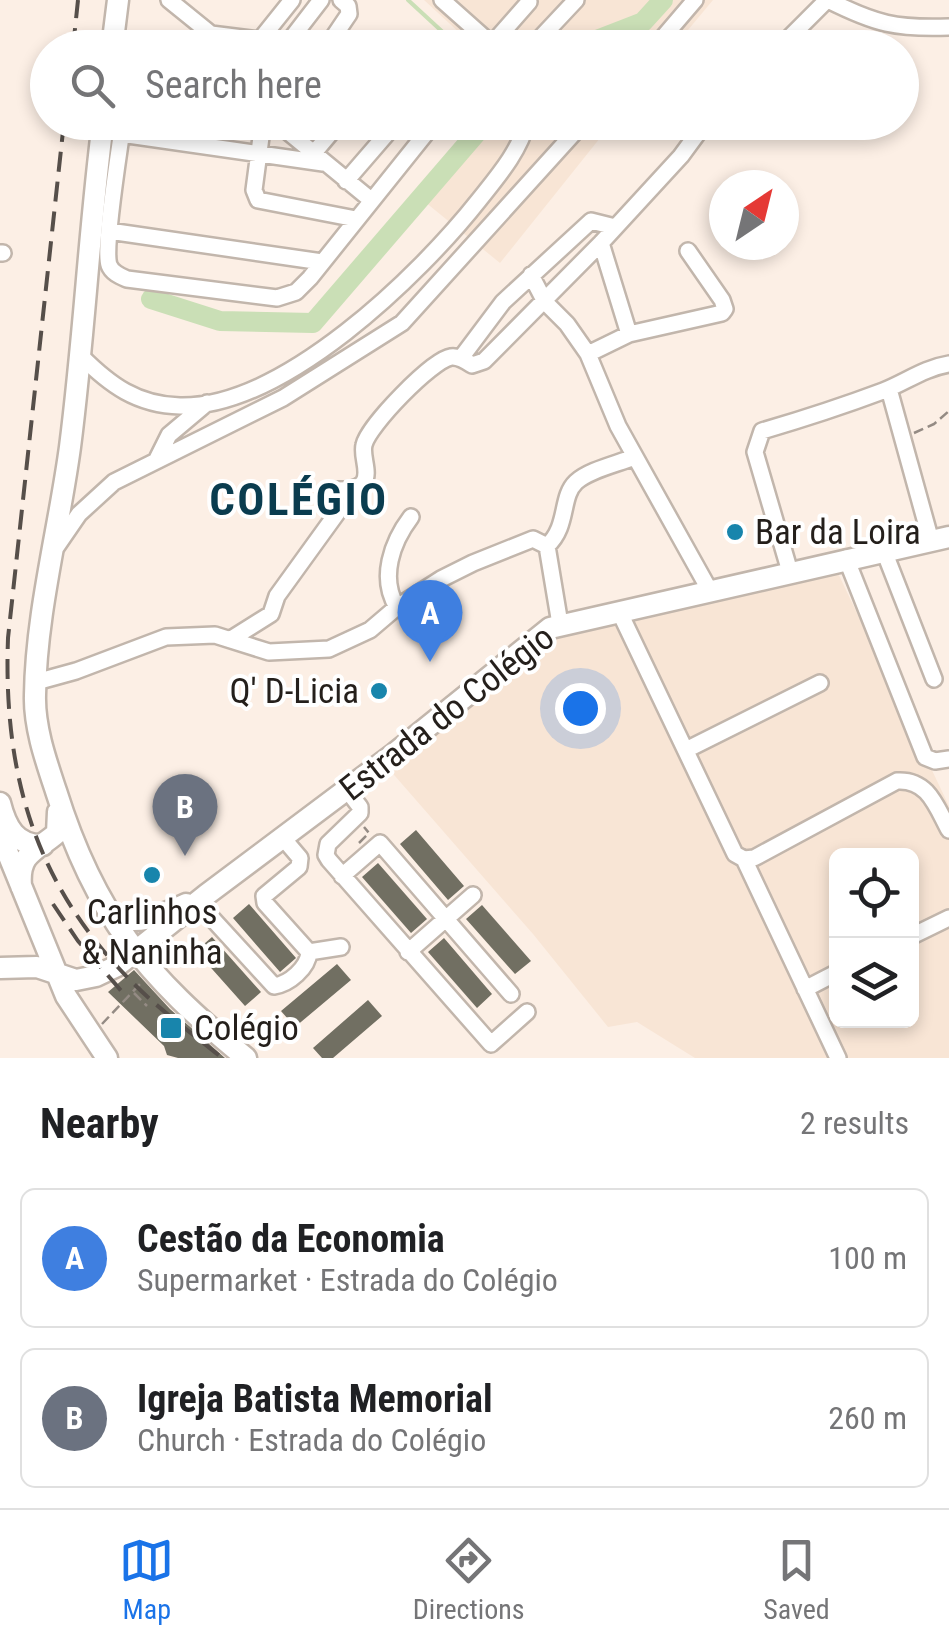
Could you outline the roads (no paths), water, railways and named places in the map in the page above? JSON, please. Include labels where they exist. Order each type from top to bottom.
[{"type":"main road","points":[[114,30],[118,0]]},
{"type":"main road","points":[[22,888],[22,867],[30,851],[50,840],[60,826],[36,716],[36,682],[82,356],[101,140]]},
{"type":"main road","name":"Estrada do Colégio","points":[[0,967],[36,967],[76,980],[96,976],[136,954],[178,920],[208,905],[283,838],[538,636],[560,624],[940,539]]},
{"type":"main road","points":[[51,777],[82,864],[136,954],[167,988],[246,1058]]},
{"type":"main road","points":[[0,803],[4,820],[14,835],[29,845],[52,844],[67,849],[82,864]]},
{"type":"main road","points":[[0,834],[66,996],[107,1058]]},
{"type":"main road","name":"Estrada do Colégio","points":[[108,913],[126,921],[208,905]]},
{"type":"main road","points":[[167,988],[161,959],[178,920]]},
{"type":"main road","points":[[0,967],[18,957],[40,931]]},
{"type":"street","points":[[270,30],[292,0]]},
{"type":"street","points":[[298,30],[321,0]]},
{"type":"street","points":[[338,30],[348,14],[348,6],[340,0]]},
{"type":"street","points":[[442,0],[476,30]]},
{"type":"street","points":[[548,30],[576,0]]},
{"type":"street","points":[[669,30],[695,0]]},
{"type":"street","points":[[797,30],[828,0],[872,22],[905,28],[949,28]]},
{"type":"street","points":[[507,30],[529,2]]},
{"type":"street","points":[[178,3],[207,30]]},
{"type":"street","points":[[120,140],[109,231],[109,265],[127,279],[287,297],[310,278],[420,140]]},
{"type":"street","points":[[185,140],[258,154],[318,158]]},
{"type":"street","points":[[260,140],[254,190],[258,200],[356,219]]},
{"type":"street","points":[[297,140],[371,200]]},
{"type":"street","points":[[318,158],[329,140]]},
{"type":"street","points":[[346,181],[381,140]]},
{"type":"street","points":[[82,356],[116,388],[136,398],[162,404],[207,404],[244,394],[280,376],[369,315],[451,235],[504,168],[520,140]]},
{"type":"street","points":[[55,549],[96,496],[156,459],[283,398],[386,335],[427,299],[568,140]]},
{"type":"street","points":[[231,639],[271,614],[277,596],[337,513],[328,495],[333,490],[354,489],[362,484],[366,476],[363,448],[375,426],[421,376],[445,359],[484,361],[601,243],[693,140]]},
{"type":"street","points":[[467,362],[503,302],[530,275],[592,222],[615,227]]},
{"type":"street","points":[[109,231],[322,262]]},
{"type":"street","points":[[601,243],[629,334]]},
{"type":"street","points":[[588,354],[629,334],[725,309],[688,251]]},
{"type":"street","points":[[530,275],[545,302],[588,354],[618,426],[710,592]]},
{"type":"street","points":[[406,280],[427,299]]},
{"type":"street","points":[[369,315],[386,335]]},
{"type":"street","points":[[790,572],[755,452],[762,431],[814,416],[889,389],[924,370],[949,364]]},
{"type":"street","points":[[889,389],[940,539]]},
{"type":"street","points":[[156,459],[169,435],[207,404]]},
{"type":"street","points":[[546,546],[562,528],[576,482],[634,457]]},
{"type":"street","points":[[397,607],[387,586],[392,551],[399,532],[411,517]]},
{"type":"street","points":[[36,682],[166,637],[215,635],[270,652],[329,649],[370,630],[397,607],[472,563],[533,539],[546,546]]},
{"type":"street","points":[[546,546],[560,624]]},
{"type":"street","points":[[884,550],[934,679]]},
{"type":"street","points":[[846,558],[919,746],[929,759],[949,759]]},
{"type":"street","points":[[619,611],[735,854],[744,859],[754,858],[896,781],[910,780],[928,791],[949,830]]},
{"type":"street","points":[[686,750],[820,684]]},
{"type":"street","points":[[347,790],[360,813],[326,849],[329,860],[491,1044],[527,1012]]},
{"type":"street","points":[[283,838],[300,858],[299,867],[264,896],[265,903],[310,952]]},
{"type":"street","points":[[342,876],[380,842],[511,994]]},
{"type":"street","points":[[744,859],[838,1058]]},
{"type":"street","points":[[408,952],[473,895]]},
{"type":"street","points":[[208,905],[274,986],[284,985],[304,966],[310,952]]},
{"type":"street","points":[[919,933],[949,918]]},
{"type":"street","points":[[310,952],[341,947]]},
{"type":"street","points":[[805,989],[829,977]]},
{"type":"waterway","points":[[408,0],[440,30]]},
{"type":"waterway","points":[[622,30],[643,22],[663,0]]},
{"type":"waterway","points":[[151,299],[220,321],[313,323],[471,140]]},
{"type":"railway","points":[[75,30],[78,0]]},
{"type":"railway","points":[[62,140],[8,638],[12,736],[32,825],[72,908],[134,984],[222,1058]]},
{"type":"railway","points":[[53,904],[78,941],[124,994]]},
{"type":"place","name":"Bar da Loira","points":[[735,532]]},
{"type":"place","name":"Cestão da Economia","points":[[430,662]]},
{"type":"place","name":"Q' D-Licia","points":[[379,691]]},
{"type":"place","name":"Igreja Batista Memorial","points":[[185,856]]},
{"type":"place","name":"Carlinhos & Naninha","points":[[152,875]]},
{"type":"place","name":"Colégio","points":[[171,1028]]},
{"type":"district","name":"COLÉGIO","points":[[299,499]]}]
